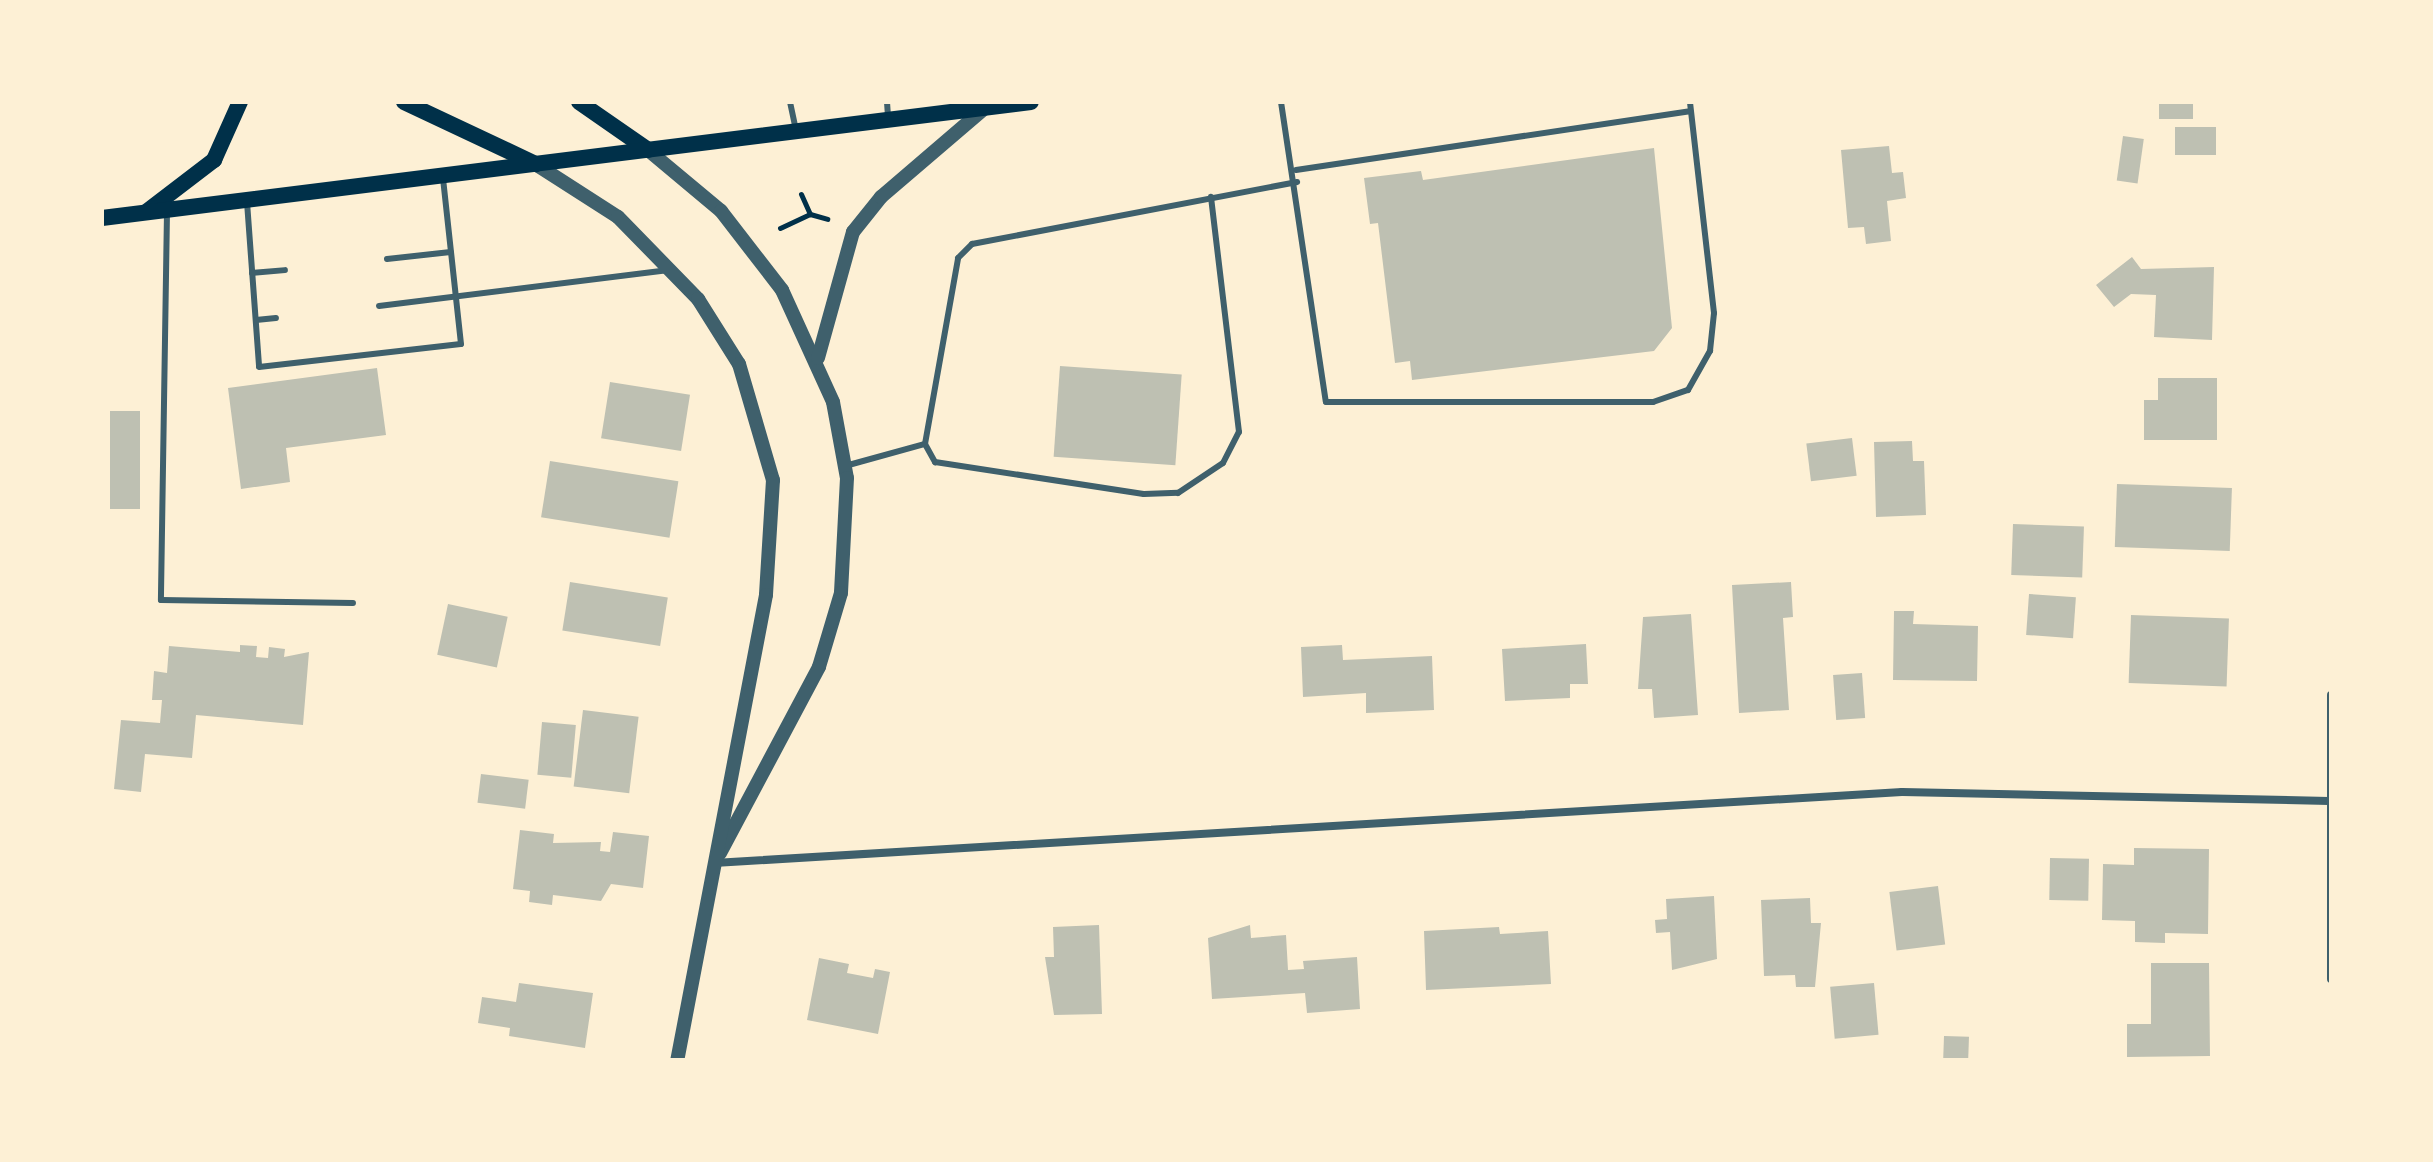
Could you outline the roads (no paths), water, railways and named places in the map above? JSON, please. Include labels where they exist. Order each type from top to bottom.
[{"type":"main road","points":[[141,215],[204,172],[230,135],[240,102]]},
{"type":"main road","points":[[404,102],[537,165]]},
{"type":"main road","points":[[579,102],[648,150]]},
{"type":"main road","points":[[102,218],[1031,102]]},
{"type":"street","points":[[818,359],[853,232],[881,197],[985,108]]},
{"type":"street","points":[[648,150],[741,232],[818,359],[845,466],[847,553],[827,642],[714,863]]},
{"type":"street","points":[[537,165],[618,217],[671,269],[739,364],[773,480],[771,561],[677,1060]]},
{"type":"street","points":[[2331,695],[2331,979]]},
{"type":"street","points":[[714,863],[1902,792],[2329,801]]},
{"type":"lane","points":[[790,102],[797,131]]},
{"type":"lane","points":[[887,102],[889,121]]},
{"type":"lane","points":[[1281,102],[1296,170],[1326,402],[1653,402],[1688,390],[1710,351],[1714,313],[1690,102]]},
{"type":"lane","points":[[1296,170],[1690,111]]},
{"type":"lane","points":[[247,202],[259,367],[461,344],[443,177]]},
{"type":"lane","points":[[1211,197],[1239,432],[1223,463],[1178,493],[1144,494],[935,462],[925,444],[958,258],[972,244],[1211,197],[1297,182]]},
{"type":"lane","points":[[167,212],[161,600],[353,603]]},
{"type":"lane","points":[[387,259],[451,252]]},
{"type":"lane","points":[[379,306],[671,269]]},
{"type":"lane","points":[[252,273],[285,270]]},
{"type":"lane","points":[[256,320],[276,318]]},
{"type":"lane","points":[[845,466],[925,444]]}]
